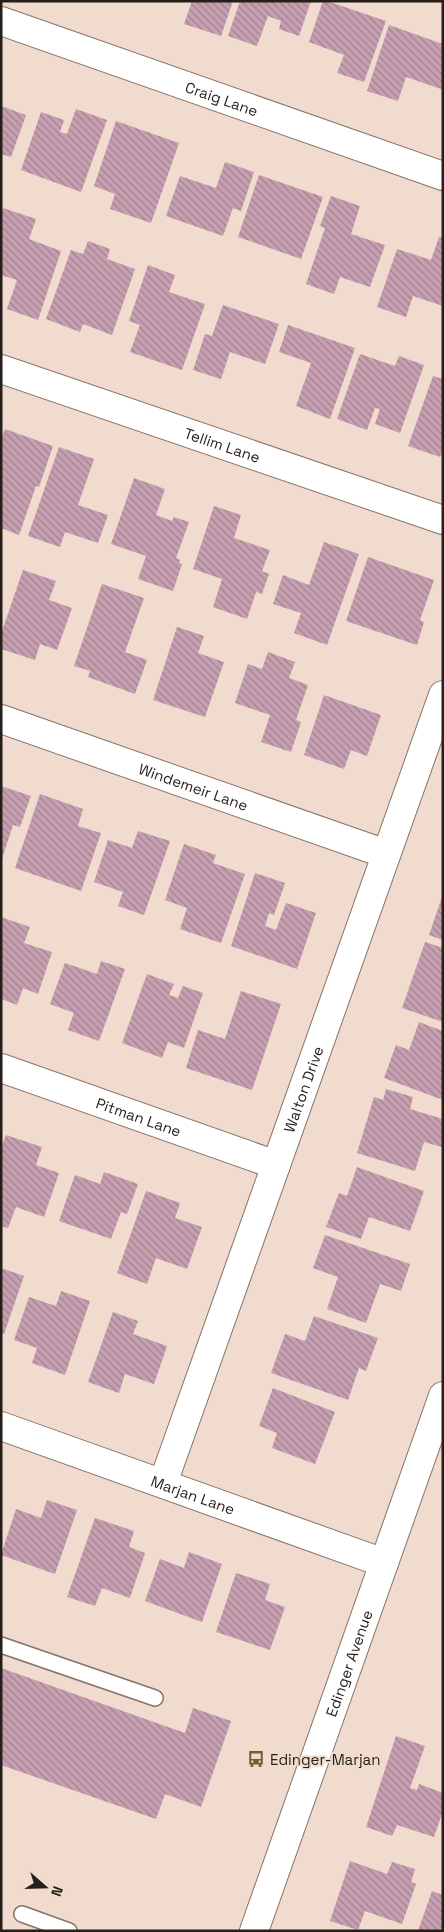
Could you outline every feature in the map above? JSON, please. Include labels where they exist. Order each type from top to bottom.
[{"type":"street","name":"Craig Lane","points":[[1,21],[443,176]]},
{"type":"street","name":"Tellim Lane","points":[[1,369],[443,520]]},
{"type":"street","name":"Walton Drive","points":[[163,1484],[443,695]]},
{"type":"street","name":"Windemeir Lane","points":[[1,719],[386,854]]},
{"type":"street","name":"Pitman Lane","points":[[1,1068],[276,1165]]},
{"type":"street","name":"Edinger Avenue","points":[[254,1931],[443,1396]]},
{"type":"street","name":"Marjan Lane","points":[[1,1426],[384,1563]]},
{"type":"lane","points":[[1,1645],[155,1698]]},
{"type":"lane","points":[[22,1914],[69,1931]]},
{"type":"building","points":[[192,1],[233,1],[221,36],[184,24]]},
{"type":"building","points":[[240,1],[311,1],[299,36],[279,29],[281,21],[268,16],[257,46],[228,36]]},
{"type":"building","points":[[323,1],[386,21],[364,82],[337,73],[344,55],[309,42]]},
{"type":"building","points":[[389,25],[443,44],[443,84],[441,89],[406,77],[398,101],[367,91]]},
{"type":"building","points":[[1,106],[26,115],[11,157],[1,154]]},
{"type":"building","points":[[76,109],[107,120],[81,192],[21,170],[41,112],[64,120],[60,132],[67,134]]},
{"type":"building","points":[[116,121],[179,143],[151,223],[110,209],[115,194],[94,186]]},
{"type":"building","points":[[225,162],[254,172],[241,211],[233,208],[223,236],[166,216],[180,176],[216,188]]},
{"type":"building","points":[[259,175],[323,197],[301,259],[238,237]]},
{"type":"building","points":[[331,196],[360,206],[351,234],[385,245],[370,287],[340,277],[334,294],[306,284],[325,228],[320,226]]},
{"type":"building","points":[[3,208],[36,219],[29,239],[61,251],[38,320],[7,309],[17,280],[1,275],[1,213]]},
{"type":"building","points":[[439,237],[443,238],[443,306],[413,296],[406,317],[377,307],[397,249],[431,260]]},
{"type":"building","points":[[88,241],[110,249],[107,259],[135,269],[112,335],[83,324],[80,332],[46,319],[71,250],[83,254]]},
{"type":"building","points":[[148,265],[175,275],[169,292],[205,304],[182,370],[130,352],[140,325],[129,321]]},
{"type":"building","points":[[223,305],[279,324],[265,364],[230,352],[221,379],[193,370],[205,334],[212,336]]},
{"type":"building","points":[[288,325],[355,348],[330,419],[296,406],[311,363],[279,352]]},
{"type":"building","points":[[360,354],[395,366],[399,356],[424,365],[400,433],[375,424],[380,409],[375,408],[367,430],[337,419]]},
{"type":"building","points":[[433,376],[443,379],[443,450],[440,457],[408,446]]},
{"type":"building","points":[[5,429],[53,446],[39,487],[36,486],[19,535],[1,528],[1,439]]},
{"type":"building","points":[[59,447],[94,459],[78,505],[108,515],[98,543],[65,532],[60,547],[28,536]]},
{"type":"building","points":[[134,478],[165,489],[156,515],[172,521],[174,517],[189,522],[176,558],[182,564],[173,591],[138,579],[146,556],[111,544]]},
{"type":"building","points":[[214,506],[241,515],[234,538],[270,550],[262,571],[269,574],[262,594],[256,592],[247,619],[213,607],[222,579],[193,569]]},
{"type":"building","points":[[324,542],[359,554],[327,645],[294,633],[301,613],[273,604],[283,575],[309,585]]},
{"type":"building","points":[[368,557],[434,580],[420,620],[424,622],[417,645],[346,621]]},
{"type":"building","points":[[23,570],[56,581],[49,600],[72,608],[57,650],[40,644],[35,660],[1,649],[1,634]]},
{"type":"building","points":[[102,584],[144,598],[125,652],[147,660],[135,694],[88,677],[90,671],[74,666]]},
{"type":"building","points":[[177,627],[204,636],[198,653],[224,662],[205,717],[153,700]]},
{"type":"building","points":[[268,652],[295,662],[289,678],[308,685],[296,720],[301,722],[291,752],[261,742],[270,715],[235,703],[248,664],[262,669]]},
{"type":"building","points":[[324,695],[381,715],[367,756],[351,750],[344,769],[304,755]]},
{"type":"building","points":[[1,786],[31,796],[20,827],[13,825],[2,859]]},
{"type":"building","points":[[40,794],[83,809],[78,826],[101,833],[81,891],[15,868]]},
{"type":"building","points":[[138,831],[170,841],[144,915],[118,906],[123,892],[94,882],[108,840],[132,848]]},
{"type":"building","points":[[184,844],[216,855],[213,863],[245,874],[221,943],[180,929],[187,908],[165,900]]},
{"type":"building","points":[[255,873],[285,883],[274,915],[269,913],[265,926],[276,930],[286,903],[316,913],[297,969],[231,946]]},
{"type":"building","points":[[443,897],[443,940],[429,935]]},
{"type":"building","points":[[1,917],[30,927],[24,943],[52,952],[38,994],[23,988],[17,1005],[1,999]]},
{"type":"building","points":[[425,942],[443,948],[443,1022],[402,1008]]},
{"type":"building","points":[[101,961],[125,969],[99,1041],[68,1030],[74,1013],[50,1004],[65,963],[97,974]]},
{"type":"building","points":[[147,974],[174,984],[169,995],[178,998],[183,986],[203,993],[184,1048],[168,1042],[162,1058],[122,1043]]},
{"type":"building","points":[[241,991],[281,1004],[252,1090],[186,1068],[198,1030],[225,1039]]},
{"type":"building","points":[[419,1022],[443,1031],[443,1100],[384,1078],[396,1045],[409,1050]]},
{"type":"building","points":[[386,1089],[413,1097],[410,1109],[443,1119],[442,1147],[424,1142],[415,1171],[357,1153],[374,1097],[383,1100]]},
{"type":"building","points":[[6,1135],[42,1147],[36,1165],[59,1173],[44,1217],[16,1207],[8,1228],[1,1226],[1,1148]]},
{"type":"building","points":[[357,1167],[424,1191],[410,1231],[369,1217],[361,1239],[326,1227],[339,1193],[347,1196]]},
{"type":"building","points":[[104,1172],[138,1184],[127,1214],[121,1212],[111,1239],[59,1221],[75,1175],[100,1184]]},
{"type":"building","points":[[146,1191],[180,1203],[175,1218],[202,1227],[187,1269],[156,1258],[147,1284],[117,1273]]},
{"type":"building","points":[[325,1235],[410,1264],[401,1291],[380,1284],[366,1323],[327,1309],[338,1277],[313,1268]]},
{"type":"building","points":[[1,1268],[24,1276],[4,1334],[1,1334]]},
{"type":"building","points":[[61,1291],[90,1301],[65,1375],[32,1363],[37,1348],[14,1340],[29,1297],[56,1306]]},
{"type":"building","points":[[113,1312],[138,1321],[133,1334],[167,1346],[154,1384],[125,1374],[119,1393],[88,1382]]},
{"type":"building","points":[[314,1316],[378,1338],[366,1371],[359,1368],[348,1400],[271,1373],[285,1334],[305,1341]]},
{"type":"building","points":[[273,1388],[335,1412],[315,1464],[272,1448],[277,1433],[259,1426]]},
{"type":"building","points":[[47,1500],[77,1510],[55,1574],[1,1555],[16,1509],[41,1518]]},
{"type":"building","points":[[95,1518],[134,1531],[129,1547],[145,1553],[130,1598],[102,1588],[95,1606],[67,1597]]},
{"type":"building","points":[[189,1552],[222,1564],[202,1622],[145,1601],[160,1559],[184,1568]]},
{"type":"building","points":[[236,1573],[270,1584],[265,1600],[285,1607],[270,1650],[216,1632]]},
{"type":"building","points":[[1,1668],[185,1733],[193,1708],[231,1721],[201,1807],[165,1794],[156,1819],[1,1765]]},
{"type":"building","points":[[396,1736],[425,1746],[410,1788],[417,1790],[419,1784],[443,1793],[443,1811],[434,1837],[397,1825],[392,1836],[366,1827]]},
{"type":"building","points":[[350,1861],[387,1874],[392,1862],[415,1869],[411,1882],[416,1884],[402,1924],[365,1911],[358,1930],[330,1921]]},
{"type":"building","points":[[432,1891],[443,1895],[443,1931],[418,1931]]},
{"type":"place","name":"Edinger-Marjan","points":[[256,1759]]}]
